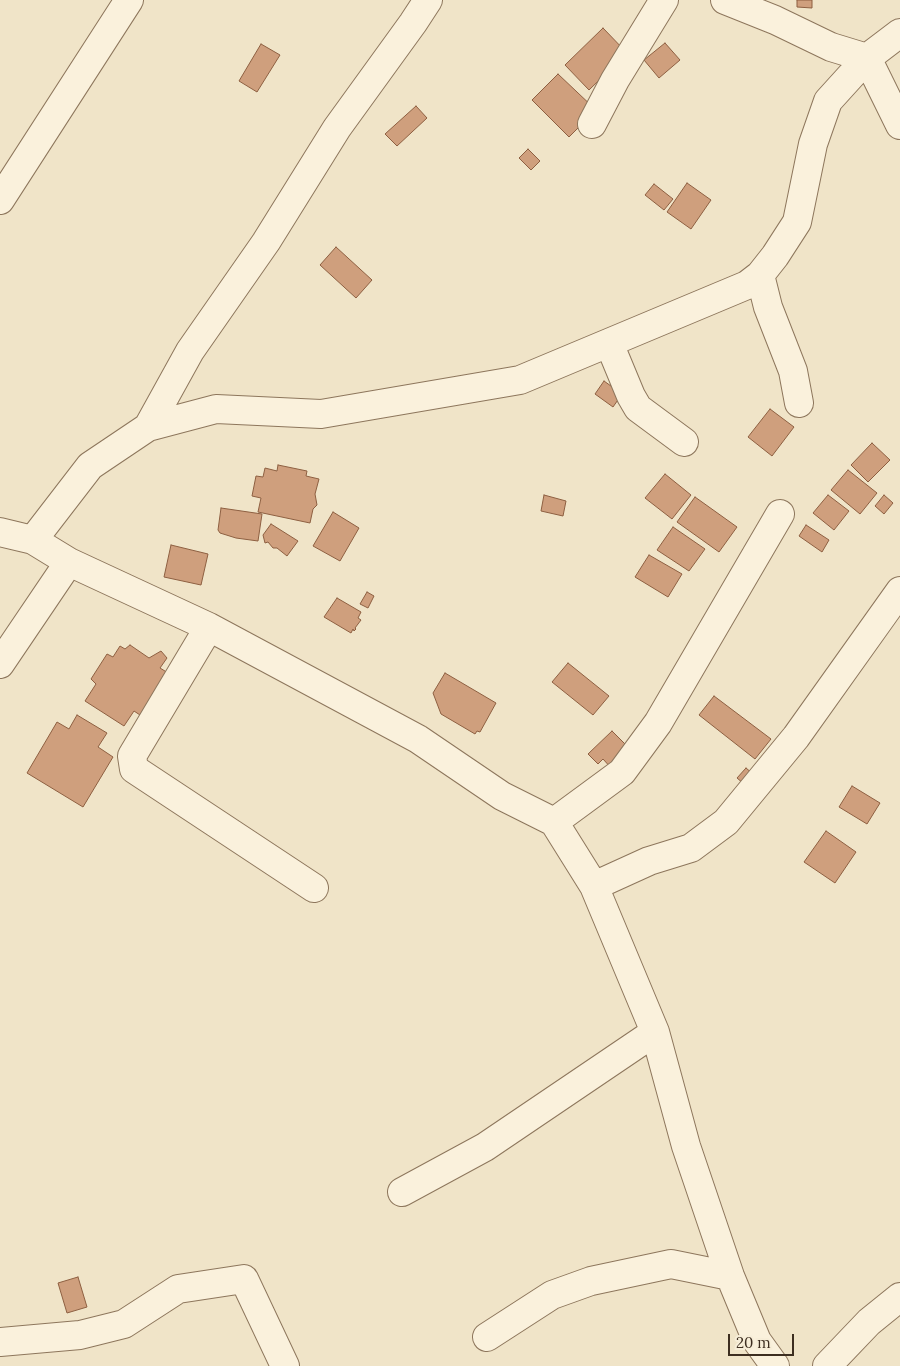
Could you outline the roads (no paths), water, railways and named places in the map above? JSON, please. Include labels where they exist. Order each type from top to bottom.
[{"type":"street","points":[[0,200],[129,0]]},
{"type":"street","points":[[148,427],[190,351],[266,242],[337,128],[428,0]]},
{"type":"street","points":[[592,124],[615,80],[664,0]]},
{"type":"street","points":[[726,0],[775,20],[831,47],[867,58],[900,125]]},
{"type":"street","points":[[33,540],[90,466],[148,427],[216,409],[321,414],[520,380],[747,286],[760,275],[798,222],[813,144],[828,101],[867,58],[900,33]]},
{"type":"street","points":[[760,275],[768,307],[793,371],[799,403]]},
{"type":"street","points":[[609,343],[631,396],[638,408],[684,442]]},
{"type":"street","points":[[554,822],[617,776],[628,765],[658,723],[780,514]]},
{"type":"street","points":[[0,532],[33,540],[69,562],[209,627],[418,739],[502,796],[554,822],[594,886],[655,1032],[686,1146],[730,1276],[757,1341],[775,1366]]},
{"type":"street","points":[[0,664],[69,562]]},
{"type":"street","points":[[594,886],[649,861],[691,848],[726,822],[796,737],[900,591]]},
{"type":"street","points":[[209,627],[132,756],[134,769],[314,888]]},
{"type":"street","points":[[402,1192],[485,1147],[655,1032]]},
{"type":"street","points":[[486,1336],[552,1295],[591,1281],[671,1264],[730,1276]]},
{"type":"street","points":[[0,1342],[80,1335],[124,1324],[178,1289],[244,1279],[285,1366]]},
{"type":"street","points":[[827,1366],[869,1322],[900,1297]]}]
